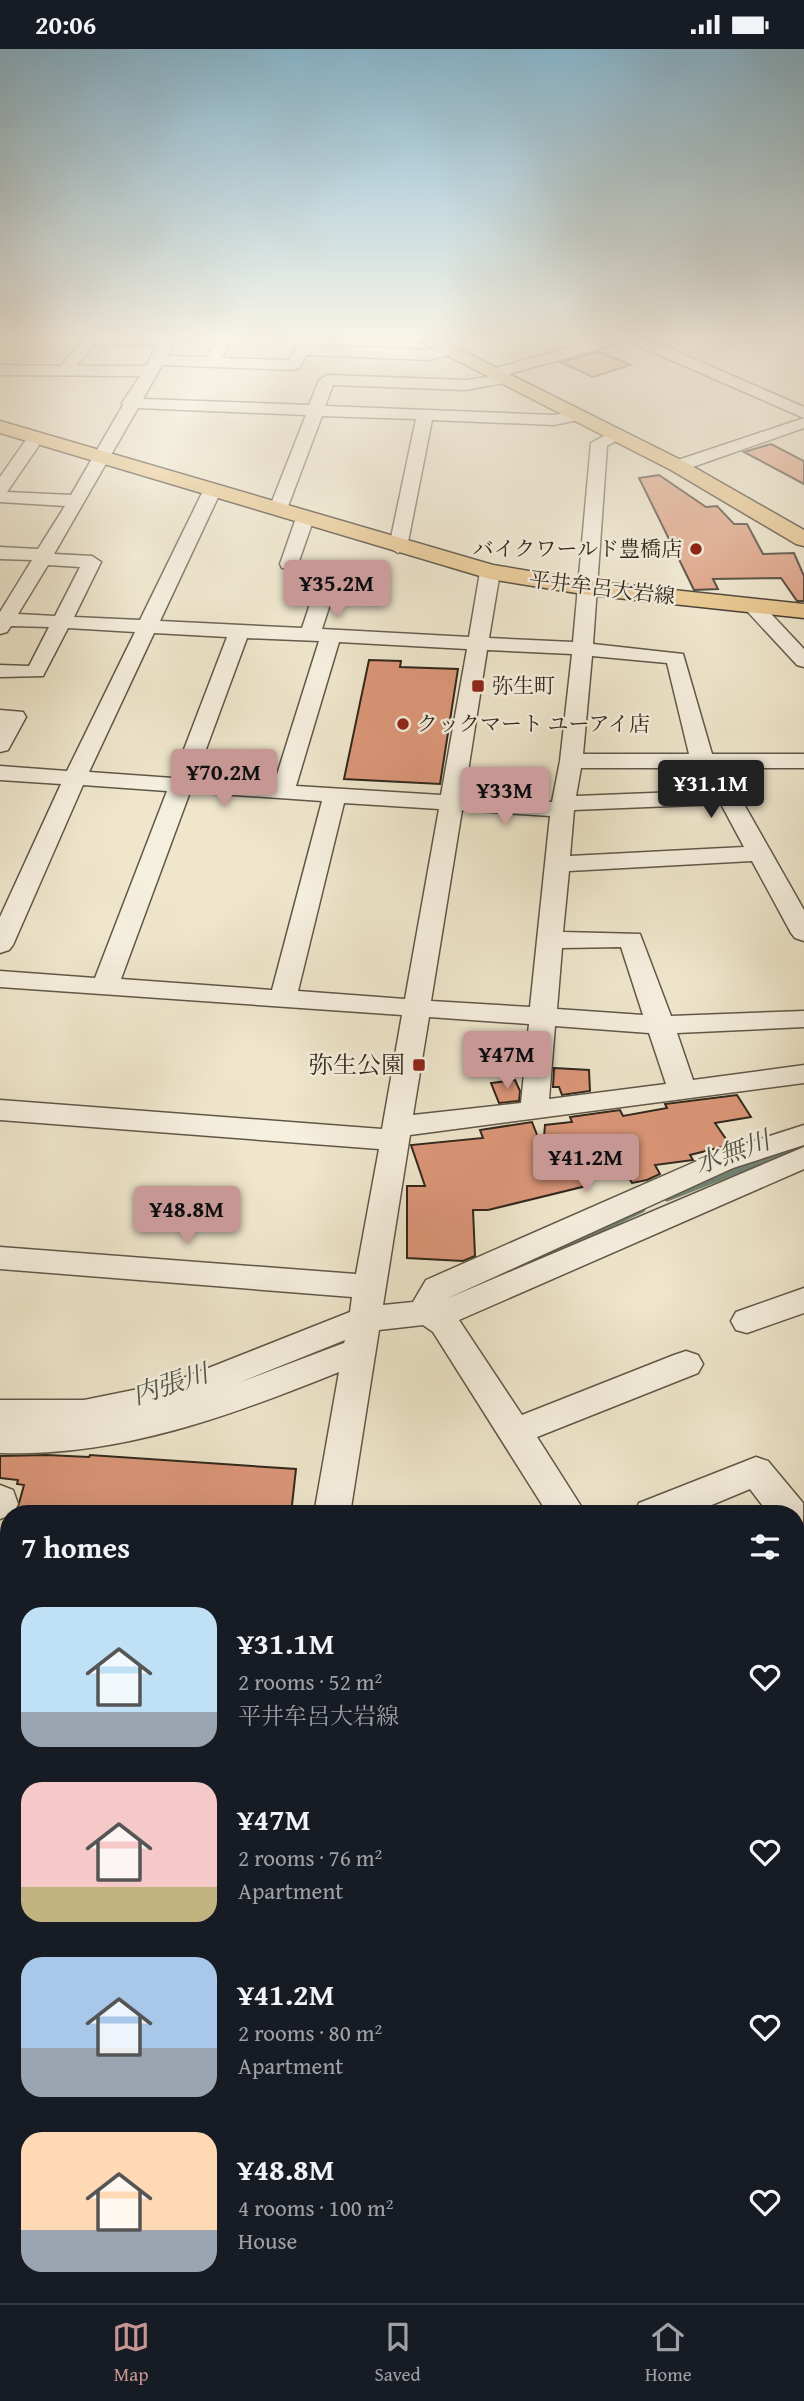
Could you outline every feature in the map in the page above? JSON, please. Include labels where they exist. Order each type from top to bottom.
[{"type":"main road","name":"平井牟呂大岩線","points":[[43,440],[490,572],[589,588],[804,611]]},
{"type":"main road","points":[[626,440],[800,533]]},
{"type":"street","points":[[0,490],[34,440]]},
{"type":"street","points":[[2,622],[77,501],[110,440]]},
{"type":"street","points":[[278,509],[303,440]]},
{"type":"street","points":[[398,547],[420,440]]},
{"type":"street","points":[[534,1111],[563,806],[571,761],[589,588],[599,443],[606,440]]},
{"type":"street","points":[[678,466],[754,440]]},
{"type":"street","points":[[0,945],[75,778],[212,491]]},
{"type":"street","points":[[0,497],[77,501]]},
{"type":"street","points":[[289,564],[305,518]]},
{"type":"street","points":[[0,553],[92,562],[36,672],[0,671]]},
{"type":"street","points":[[334,1505],[490,572]]},
{"type":"street","points":[[283,791],[321,637],[324,592]]},
{"type":"street","points":[[753,606],[804,661]]},
{"type":"street","points":[[2,622],[60,622],[478,644],[676,658],[702,760]]},
{"type":"street","points":[[105,986],[239,632]]},
{"type":"street","points":[[0,716],[15,717],[0,745]]},
{"type":"street","points":[[571,761],[804,761]]},
{"type":"street","points":[[0,773],[563,806],[729,797],[804,933]]},
{"type":"street","points":[[283,999],[335,794]]},
{"type":"street","points":[[557,864],[760,853]]},
{"type":"street","points":[[549,940],[631,939],[682,1089]]},
{"type":"street","points":[[0,979],[660,1025],[804,1019]]},
{"type":"street","points":[[0,1110],[395,1134],[682,1089],[804,1074]]},
{"type":"street","points":[[0,1413],[84,1413],[177,1394],[365,1319],[453,1310],[802,1145]]},
{"type":"street","points":[[0,1258],[365,1319]]},
{"type":"street","points":[[747,1321],[804,1300]]},
{"type":"street","points":[[428,1312],[444,1323],[562,1505]]},
{"type":"street","points":[[0,1439],[23,1441],[99,1436],[182,1416],[365,1319]]},
{"type":"street","points":[[514,1432],[686,1364]]},
{"type":"street","points":[[674,1505],[756,1471],[783,1505]]},
{"type":"building","points":[[771,444],[804,461],[804,484],[744,452]]},
{"type":"building","points":[[659,475],[706,507],[717,506],[734,524],[747,524],[763,554],[794,553],[804,576],[804,601],[797,601],[781,578],[713,579],[718,589],[694,590],[639,478]]},
{"type":"building","name":"クックマート ユーアイ店","points":[[369,660],[401,661],[400,667],[458,669],[440,784],[344,779]]},
{"type":"building","points":[[554,1068],[589,1070],[590,1091],[562,1095],[559,1087],[553,1087]]},
{"type":"building","points":[[515,1080],[520,1091],[519,1101],[499,1103],[491,1083]]},
{"type":"building","points":[[737,1095],[751,1117],[715,1123],[730,1145],[690,1155],[693,1160],[655,1165],[660,1174],[647,1180],[632,1183],[626,1173],[583,1181],[586,1186],[488,1210],[473,1210],[475,1256],[463,1261],[407,1258],[407,1186],[425,1186],[411,1145],[483,1138],[480,1130],[532,1122],[543,1150],[545,1125],[572,1122],[570,1117],[620,1110],[623,1116],[667,1108],[665,1104]]},
{"type":"building","points":[[90,1455],[296,1469],[292,1505],[18,1505],[24,1485],[17,1484],[18,1480],[0,1478],[0,1456]]},
{"type":"waterway","name":"水無川","points":[[667,1198],[776,1155],[804,1148]]},
{"type":"waterway","name":"内張川","points":[[600,1229],[642,1209]]},
{"type":"waterway","name":"内張川","points":[[454,1296],[604,1227]]},
{"type":"place","name":"バイクワールド豊橋店","points":[[696,549]]},
{"type":"place","name":"弥生町","points":[[478,686]]},
{"type":"place","name":"クックマート ユーアイ店","points":[[403,724]]},
{"type":"place","name":"弥生公園","points":[[419,1065]]}]
